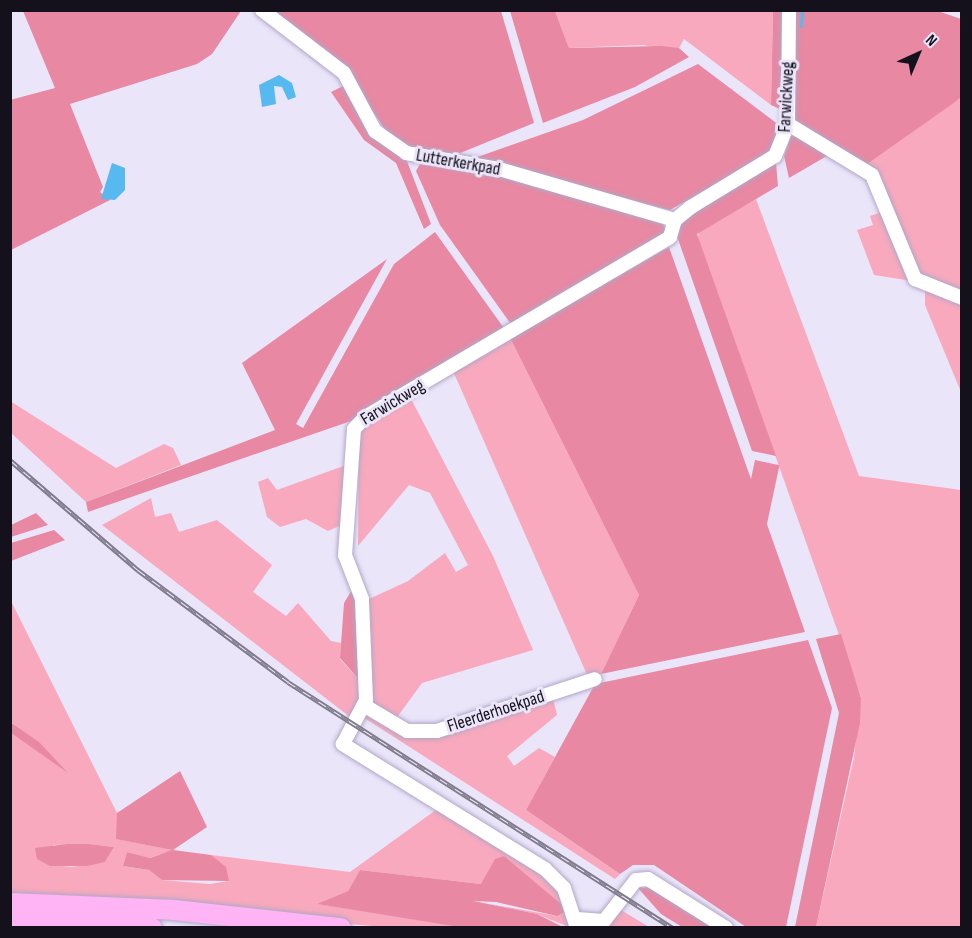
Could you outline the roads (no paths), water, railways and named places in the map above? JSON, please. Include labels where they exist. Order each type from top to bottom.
[{"type":"highway","points":[[10,903],[174,910],[342,927]]},
{"type":"highway","points":[[10,922],[152,927]]},
{"type":"street","name":"Lutterkerkpad","points":[[262,10],[344,73],[375,131],[406,153],[499,169],[675,220]]},
{"type":"street","name":"Farwickweg","points":[[365,706],[364,612],[345,555],[355,426],[670,237],[675,220],[775,156],[788,124],[789,10]]},
{"type":"street","points":[[788,124],[872,175],[915,279],[962,298]]},
{"type":"street","name":"Fleerderhoekpad","points":[[365,706],[407,731],[437,731],[595,679]]},
{"type":"street","points":[[365,706],[344,735],[346,747],[545,869],[564,888],[577,923],[604,921],[636,880],[648,879],[726,927]]},
{"type":"water","points":[[279,75],[292,83],[296,97],[288,100],[282,87],[274,86],[276,104],[262,107],[259,85]]},
{"type":"water","points":[[112,163],[125,168],[125,190],[115,200],[101,199]]},
{"type":"waterway","points":[[801,26],[802,10]]},
{"type":"railway","points":[[10,460],[138,570],[288,682],[673,928]]}]
